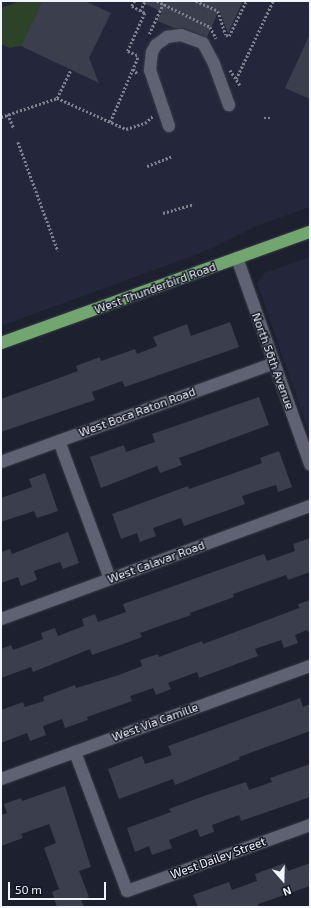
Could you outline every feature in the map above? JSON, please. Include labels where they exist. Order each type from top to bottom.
[{"type":"main road","name":"West Thunderbird Road","points":[[1,343],[310,232]]},
{"type":"street","points":[[169,126],[150,70],[152,52],[156,45],[167,37],[181,35],[203,43],[214,64],[229,105]]},
{"type":"street","name":"North 56th Avenue","points":[[237,258],[310,464]]},
{"type":"street","name":"West Boca Raton Road","points":[[1,462],[274,363]]},
{"type":"street","points":[[59,441],[110,579]]},
{"type":"street","name":"West Calavar Road","points":[[1,619],[310,506]]},
{"type":"street","name":"West Via Camille","points":[[1,778],[310,666]]},
{"type":"street","name":"West Dailey Street","points":[[74,752],[127,891],[310,825]]},
{"type":"path","points":[[135,1],[132,6],[145,13],[128,51],[139,56]]},
{"type":"path","points":[[140,11],[145,1]]},
{"type":"path","points":[[196,1],[218,11],[226,35],[229,36],[246,1]]},
{"type":"path","points":[[236,79],[273,1]]},
{"type":"path","points":[[148,36],[163,4]]},
{"type":"path","points":[[110,122],[142,49]]},
{"type":"path","points":[[133,69],[143,79]]},
{"type":"path","points":[[57,98],[70,71]]},
{"type":"path","points":[[1,117],[57,98],[126,129],[145,125],[154,112]]},
{"type":"path","points":[[8,114],[14,129]]},
{"type":"path","points":[[264,118],[271,118]]},
{"type":"path","points":[[18,142],[58,251]]},
{"type":"path","points":[[147,166],[171,157]]},
{"type":"path","points":[[164,213],[194,204]]},
{"type":"shaded area","points":[[1,1],[310,1],[310,207],[256,226],[203,252],[1,326]]},
{"type":"shaded area","points":[[310,257],[310,436],[257,283],[264,273]]},
{"type":"green space","points":[[21,1],[42,1],[21,46],[10,48],[1,44],[1,8]]},
{"type":"building","points":[[42,1],[85,1],[111,13],[89,58],[99,83],[21,46]]},
{"type":"building","points":[[139,1],[243,1],[228,33],[219,10],[207,37],[184,28],[174,28],[157,21],[162,12]]},
{"type":"building","points":[[310,34],[310,99],[285,88]]},
{"type":"building","points":[[230,322],[239,347],[125,387],[122,381],[92,392],[95,400],[1,432],[1,399],[78,371],[76,366],[100,357],[101,361],[135,349],[137,354],[157,346],[153,337],[187,324],[191,336]]},
{"type":"building","points":[[259,397],[269,425],[179,458],[182,465],[160,473],[157,466],[101,488],[90,457],[124,445],[126,452],[155,442],[152,434]]},
{"type":"building","points":[[279,451],[292,487],[278,492],[276,485],[242,496],[245,504],[184,526],[181,518],[153,528],[156,536],[140,542],[137,533],[121,539],[112,514],[188,486],[189,489],[262,463],[260,458]]},
{"type":"building","points":[[45,473],[58,511],[37,518],[34,511],[1,522],[1,498],[32,487],[29,479]]},
{"type":"building","points":[[68,532],[79,563],[63,569],[60,562],[34,571],[37,580],[21,586],[18,577],[1,583],[1,552],[10,549],[12,554]]},
{"type":"building","points":[[310,538],[310,572],[288,580],[286,575],[233,594],[234,597],[190,613],[191,615],[140,633],[142,637],[92,655],[90,649],[33,672],[31,667],[1,678],[1,649],[11,645],[13,650],[43,639],[41,633],[55,628],[58,636],[84,626],[82,619],[95,614],[98,622],[126,612],[123,604],[264,554],[267,561],[295,551],[293,544]]},
{"type":"building","points":[[310,600],[310,634],[307,630],[295,635],[298,643],[284,648],[281,640],[255,649],[258,656],[199,678],[197,672],[168,683],[171,689],[156,695],[153,688],[130,696],[132,701],[87,717],[88,720],[65,728],[62,719],[43,726],[46,735],[30,741],[27,733],[1,743],[1,710],[23,702],[25,707],[44,701],[43,697],[75,685],[76,688],[119,675],[142,666],[140,660],[158,654],[159,657],[202,641],[203,644],[299,608],[298,604]]},
{"type":"building","points":[[300,698],[303,707],[310,704],[310,731],[239,757],[240,759],[175,785],[173,779],[119,799],[108,769],[142,756],[145,764],[172,755],[168,746]]},
{"type":"building","points":[[310,764],[310,797],[241,821],[239,815],[212,825],[214,832],[200,837],[197,829],[169,840],[172,848],[152,855],[149,846],[135,852],[127,828],[171,812],[169,809],[201,797],[246,782],[249,790],[272,782],[270,778]]},
{"type":"building","points":[[65,786],[91,867],[79,871],[89,897],[81,900],[84,907],[57,907],[52,892],[59,889],[44,848],[56,843],[49,824],[21,834],[23,838],[1,846],[1,815],[7,813],[4,804],[21,798],[22,801]]},
{"type":"building","points":[[285,863],[288,871],[310,863],[310,886],[258,904],[259,907],[198,907],[193,895],[229,882],[232,890],[257,881],[255,874]]}]
